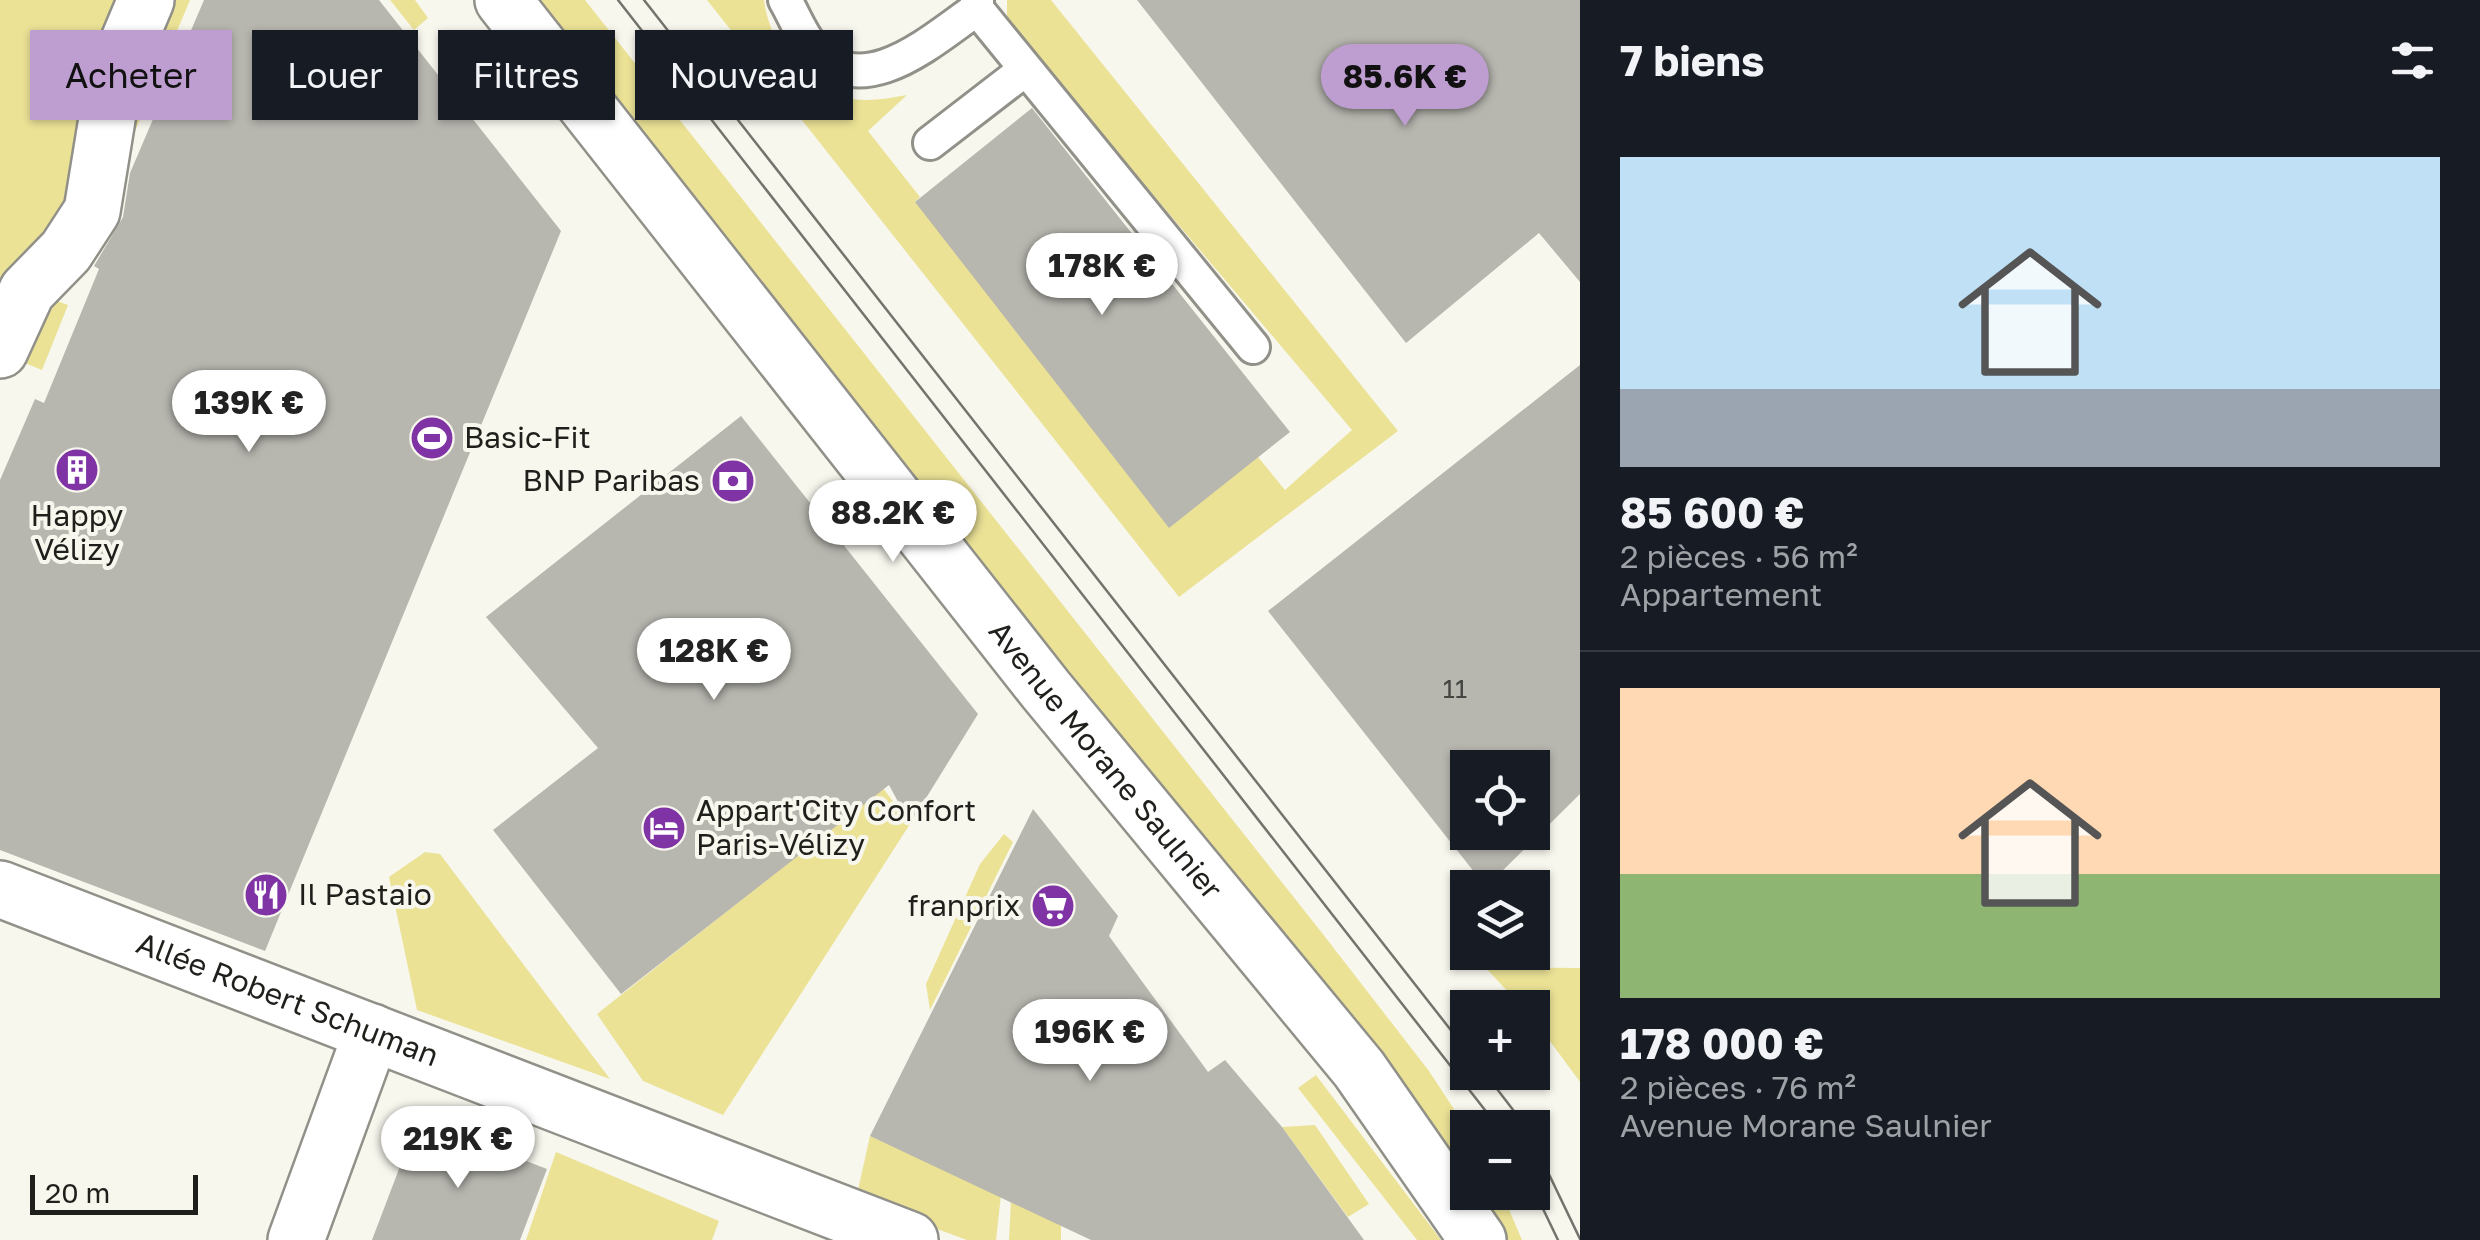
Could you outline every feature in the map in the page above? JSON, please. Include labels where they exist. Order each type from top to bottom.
[{"type":"street","points":[[0,350],[27,290],[66,251],[92,211],[114,76],[146,0]]},
{"type":"street","name":"Avenue Morane Saulnier","points":[[502,0],[1046,690],[1359,1068],[1474,1228],[1478,1240]]},
{"type":"street","name":"Allée Robert Schuman","points":[[0,889],[905,1239]]},
{"type":"street","points":[[296,1240],[372,1032]]},
{"type":"lane","points":[[785,0],[812,48],[840,65],[870,70],[904,59],[977,4],[1253,347]]},
{"type":"lane","points":[[930,143],[1026,69]]},
{"type":"shaded area","points":[[0,0],[136,0],[128,30],[30,30],[30,120],[104,120],[90,171],[0,326]]},
{"type":"shaded area","points":[[162,0],[190,0],[177,30],[149,30]]},
{"type":"shaded area","points":[[390,0],[415,0],[428,18],[414,30]]},
{"type":"shaded area","points":[[531,0],[585,0],[609,30],[555,30]]},
{"type":"shaded area","points":[[707,0],[764,0],[772,30],[731,30]]},
{"type":"shaded area","points":[[1007,0],[1051,0],[1398,431],[1179,597],[802,120],[853,120],[853,99],[907,95],[868,131],[920,197],[915,202],[1258,457],[1285,490],[1352,430],[1007,22]]},
{"type":"shaded area","points":[[615,38],[635,63],[635,120],[680,120],[1429,1071],[1455,1110],[1450,1110],[1450,1170],[615,107]]},
{"type":"shaded area","points":[[115,120],[140,120],[123,160]]},
{"type":"shaded area","points":[[39,294],[68,305],[42,370],[10,357]]},
{"type":"shaded area","points":[[711,559],[910,824],[723,1115],[643,1081],[597,1014],[835,826]]},
{"type":"shaded area","points":[[1004,834],[1013,842],[930,1010],[926,984],[980,864]]},
{"type":"shaded area","points":[[425,852],[440,854],[610,1079],[417,1010],[389,877]]},
{"type":"shaded area","points":[[1580,968],[1580,1082],[1550,1041],[1550,990],[1506,990],[1488,970]]},
{"type":"shaded area","points":[[1316,1075],[1441,1240],[1417,1240],[1298,1088]]},
{"type":"shaded area","points":[[1315,1125],[1369,1204],[1348,1217],[1282,1127]]},
{"type":"shaded area","points":[[870,1136],[1001,1195],[996,1240],[967,1240],[856,1199]]},
{"type":"shaded area","points":[[556,1152],[719,1221],[712,1240],[526,1240]]},
{"type":"shaded area","points":[[1011,1200],[1061,1224],[1061,1240],[1009,1240]]},
{"type":"shaded area","points":[[1477,1210],[1509,1210],[1522,1240],[1492,1240]]},
{"type":"building","name":"Happy Vélizy","points":[[204,0],[379,0],[403,30],[252,30],[252,120],[418,120],[418,50],[438,75],[438,120],[474,120],[561,231],[265,951],[0,850],[0,480],[35,399],[44,403],[99,269],[94,266],[123,217],[130,173],[153,120],[232,120],[232,30],[191,30]]},
{"type":"building","points":[[1137,0],[1580,0],[1580,282],[1539,233],[1406,343]]},
{"type":"building","points":[[1032,108],[1290,432],[1169,528],[915,202]]},
{"type":"building","points":[[1580,365],[1580,794],[1550,824],[1550,750],[1450,750],[1450,841],[1268,611]]},
{"type":"building","points":[[741,416],[978,714],[910,824],[889,785],[621,994],[493,830],[598,748],[486,617]]},
{"type":"building","points":[[1033,809],[1118,916],[1109,936],[1208,1072],[1225,1060],[1282,1127],[1364,1240],[1091,1240],[870,1136]]},
{"type":"building","points":[[1457,850],[1523,850],[1503,870],[1473,870]]},
{"type":"building","points":[[418,1119],[547,1169],[520,1240],[372,1240]]},
{"type":"tram line","points":[[618,0],[1485,1110]]},
{"type":"tram line","points":[[644,0],[1450,1029]]},
{"type":"tram line","points":[[1498,1090],[1513,1110]]},
{"type":"tram line","points":[[1550,1176],[1580,1239]]},
{"type":"tram line","points":[[1544,1210],[1558,1240]]},
{"type":"place","name":"Basic-Fit","points":[[432,438]]},
{"type":"place","name":"Happy Vélizy","points":[[77,470]]},
{"type":"place","name":"BNP Paribas","points":[[733,481]]},
{"type":"place","name":"Appart'City Confort Paris-Vélizy","points":[[664,828]]},
{"type":"place","name":"Il Pastaio","points":[[266,895]]},
{"type":"place","name":"franprix","points":[[1053,906]]}]
